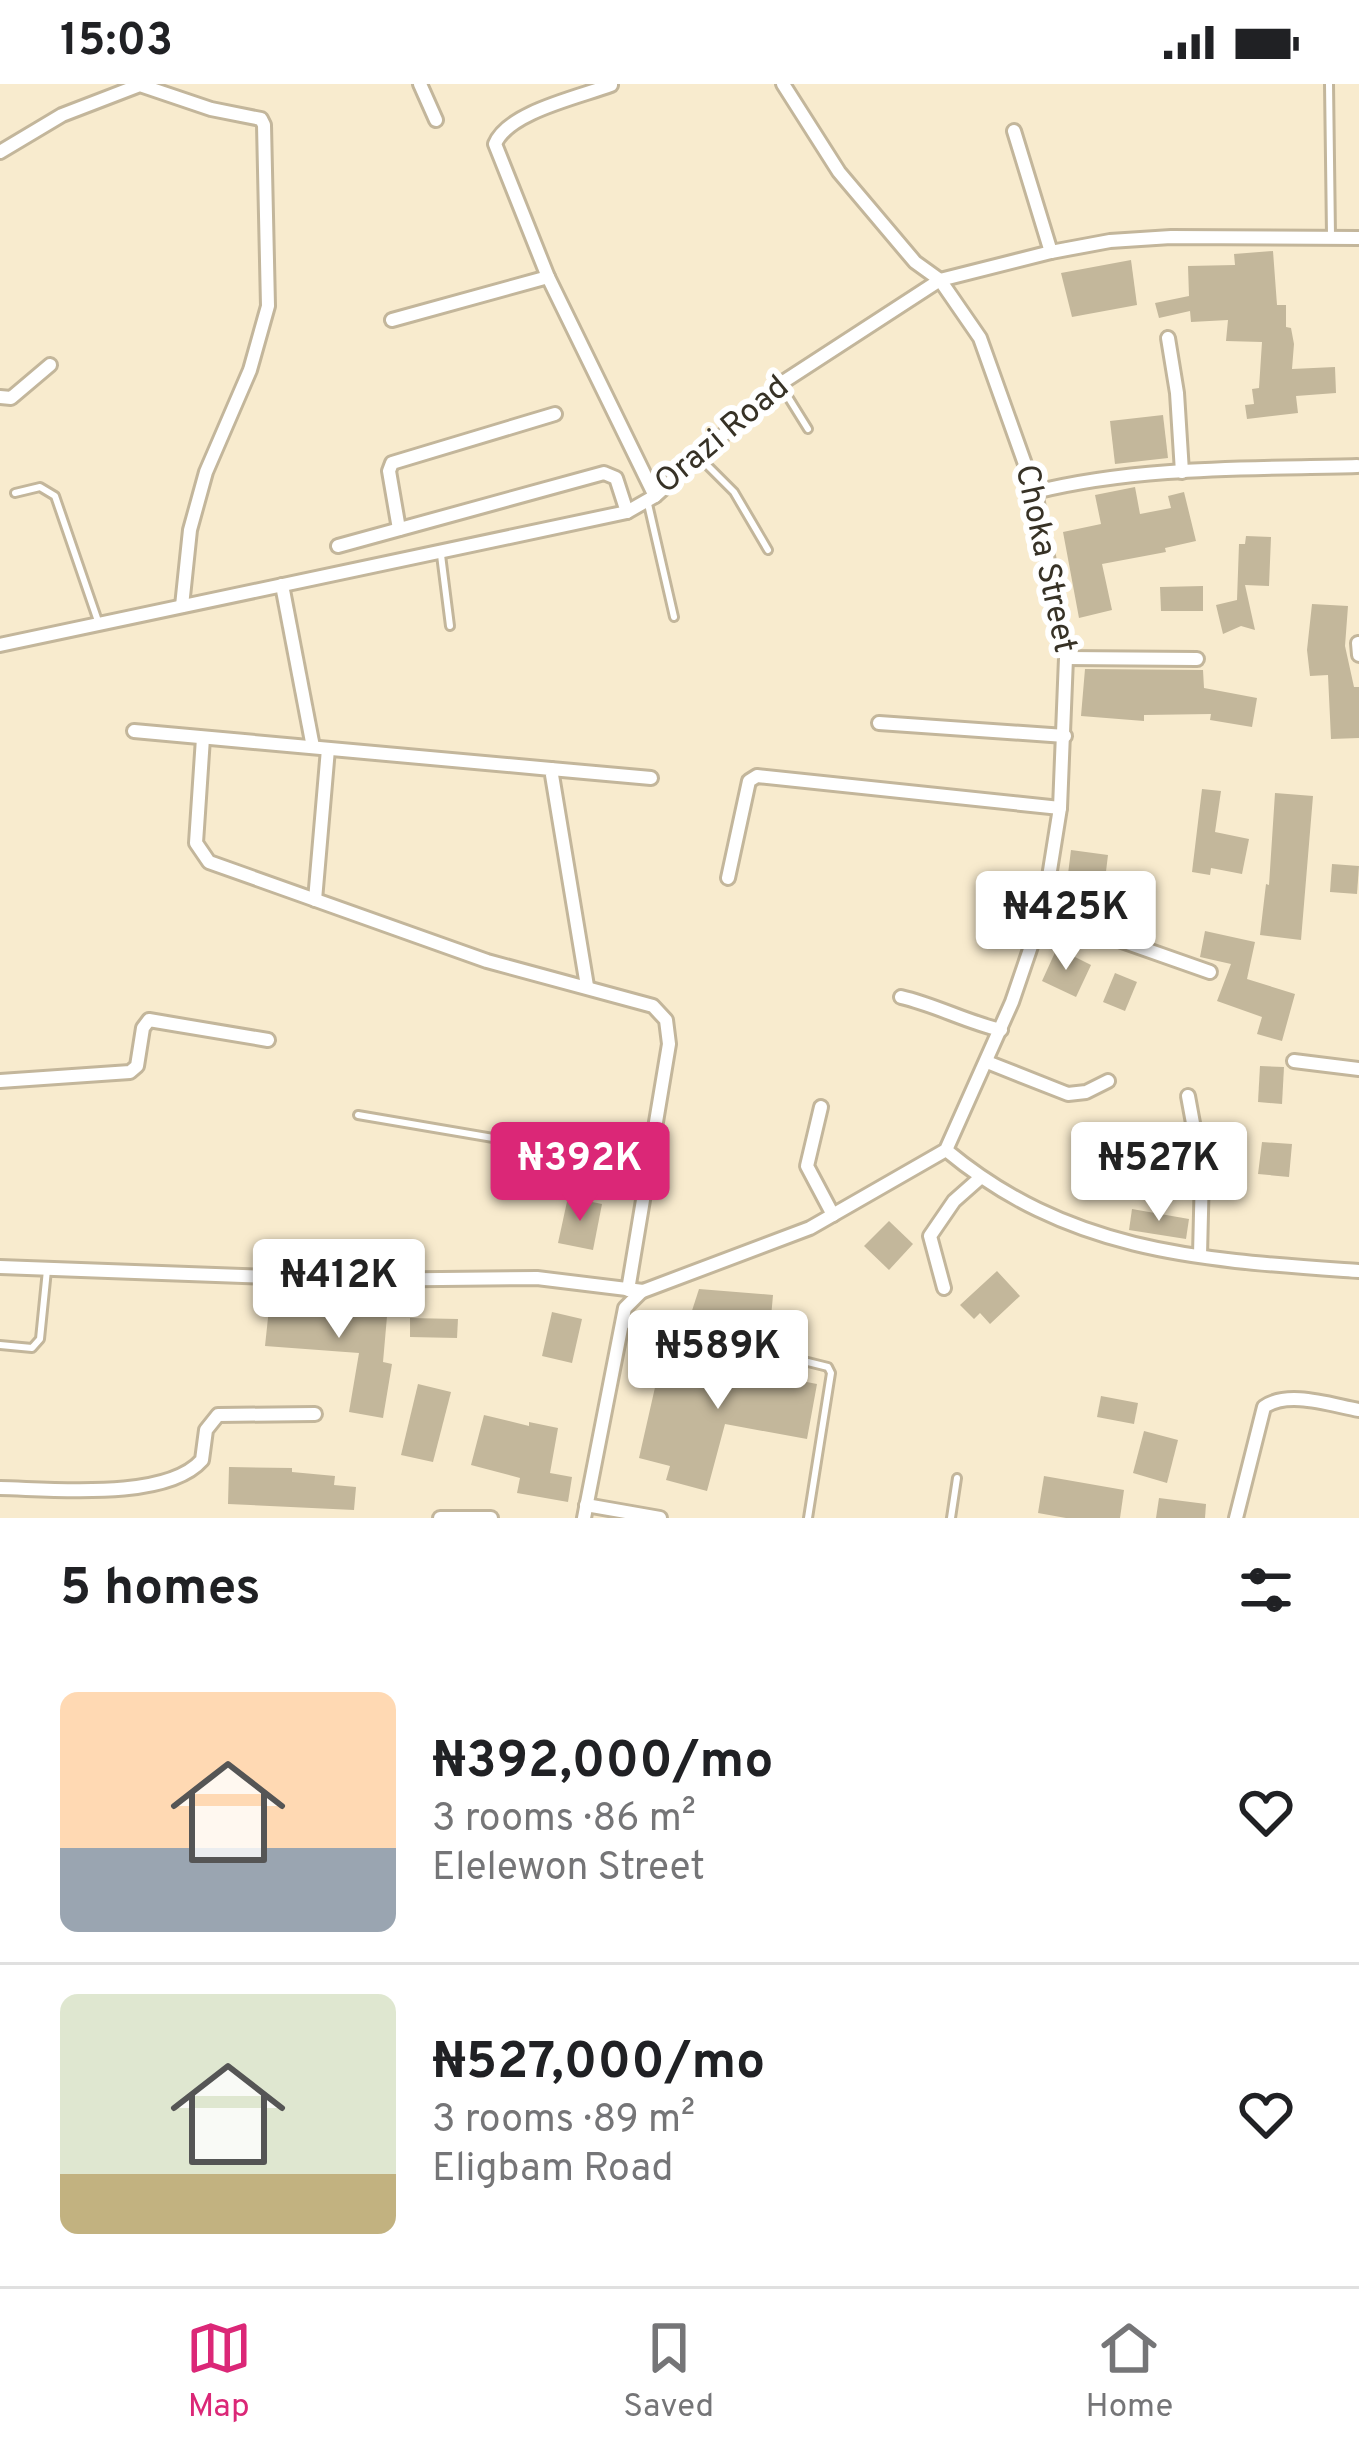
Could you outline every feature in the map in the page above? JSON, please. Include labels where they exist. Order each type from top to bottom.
[{"type":"street","points":[[420,84],[436,120]]},
{"type":"street","name":"Choka Street","points":[[783,84],[839,172],[915,262],[940,280],[980,338],[1036,493],[1066,658],[1060,808],[1044,908],[1000,1030],[946,1150]]},
{"type":"street","points":[[0,152],[62,115],[140,85],[211,109],[261,119],[264,124],[268,306],[250,370],[206,472],[190,530],[182,607]]},
{"type":"street","points":[[611,85],[532,113],[496,137],[498,156],[548,278],[651,498]]},
{"type":"street","points":[[1014,131],[1051,252]]},
{"type":"street","name":"Orazi Road","points":[[0,645],[627,512],[651,498],[780,384],[940,280],[1110,241],[1359,238]]},
{"type":"street","points":[[392,320],[548,278]]},
{"type":"street","points":[[1168,338],[1182,472]]},
{"type":"street","points":[[0,397],[11,398],[50,365]]},
{"type":"street","points":[[399,530],[389,471],[392,463],[555,414]]},
{"type":"street","points":[[1036,493],[1090,479],[1357,466]]},
{"type":"street","points":[[338,546],[604,473],[616,478],[627,512]]},
{"type":"street","points":[[282,584],[321,748],[315,900]]},
{"type":"street","points":[[1358,644],[1359,655]]},
{"type":"street","points":[[1066,658],[1197,659]]},
{"type":"street","points":[[879,723],[1065,736]]},
{"type":"street","points":[[134,731],[651,778]]},
{"type":"street","points":[[203,738],[196,843],[200,852],[223,868],[487,961],[653,1006],[666,1021],[669,1043],[635,1290],[625,1308],[585,1512],[660,1518]]},
{"type":"street","points":[[551,769],[587,986]]},
{"type":"street","points":[[728,878],[749,781],[757,776],[1060,808]]},
{"type":"street","points":[[1044,908],[1210,972]]},
{"type":"street","points":[[901,998],[932,1004],[963,1021],[1000,1030]]},
{"type":"street","points":[[0,1081],[130,1072],[137,1066],[142,1028],[149,1020],[268,1040]]},
{"type":"street","points":[[1294,1061],[1359,1069]]},
{"type":"street","points":[[987,1062],[1067,1094],[1086,1092],[1108,1081]]},
{"type":"street","points":[[1188,1096],[1202,1172],[1200,1255]]},
{"type":"street","points":[[821,1107],[807,1166],[833,1215]]},
{"type":"street","points":[[0,1268],[349,1280],[537,1278],[635,1290],[723,1263],[833,1215],[946,1150],[1019,1203],[1080,1231],[1200,1255],[1359,1271]]},
{"type":"street","points":[[944,1288],[930,1237],[954,1202],[980,1178]]},
{"type":"street","points":[[1236,1518],[1253,1444],[1269,1402],[1291,1399],[1359,1410]]},
{"type":"street","points":[[0,1488],[89,1490],[159,1483],[180,1478],[202,1460],[206,1430],[218,1415],[315,1414]]},
{"type":"street","points":[[440,1518],[491,1518]]},
{"type":"lane","points":[[1329,84],[1330,238]]},
{"type":"lane","points":[[780,384],[808,429]]},
{"type":"lane","points":[[698,456],[734,492],[768,550]]},
{"type":"lane","points":[[15,493],[40,487],[55,496],[99,623]]},
{"type":"lane","points":[[651,498],[674,617]]},
{"type":"lane","points":[[441,551],[450,626]]},
{"type":"lane","points":[[358,1115],[649,1165]]},
{"type":"lane","points":[[0,1346],[32,1348],[40,1340],[47,1270]]},
{"type":"lane","points":[[622,1324],[828,1367],[831,1373],[808,1518]]},
{"type":"lane","points":[[950,1518],[957,1478]]},
{"type":"building","points":[[1273,251],[1277,305],[1286,305],[1286,327],[1291,328],[1294,344],[1292,369],[1335,367],[1336,393],[1296,396],[1298,413],[1247,419],[1245,405],[1254,404],[1252,389],[1259,388],[1262,342],[1226,341],[1228,320],[1191,322],[1190,311],[1159,318],[1155,303],[1189,296],[1188,266],[1235,265],[1234,254]]},
{"type":"building","points":[[1131,260],[1137,305],[1072,317],[1061,273]]},
{"type":"building","points":[[1163,415],[1168,458],[1115,464],[1110,421]]},
{"type":"building","points":[[1135,487],[1140,514],[1171,508],[1168,496],[1184,492],[1196,541],[1102,564],[1112,610],[1079,618],[1063,532],[1101,524],[1095,495]]},
{"type":"building","points":[[1246,536],[1271,537],[1269,586],[1245,585],[1255,630],[1241,626],[1223,634],[1216,605],[1237,600],[1239,544],[1245,544]]},
{"type":"building","points":[[1203,586],[1203,611],[1161,611],[1160,587]]},
{"type":"building","points":[[1312,604],[1348,606],[1345,646],[1354,687],[1359,687],[1359,738],[1331,739],[1328,675],[1310,676],[1307,650]]},
{"type":"building","points":[[1085,669],[1203,670],[1204,688],[1257,698],[1252,727],[1210,720],[1211,714],[1144,715],[1144,721],[1081,716]]},
{"type":"building","points":[[1202,789],[1221,791],[1215,832],[1249,839],[1242,874],[1211,868],[1210,875],[1192,872]]},
{"type":"building","points":[[1275,793],[1313,796],[1301,940],[1260,935],[1269,885]]},
{"type":"building","points":[[1071,850],[1108,855],[1103,896],[1111,902],[1110,922],[1090,919],[1089,913],[1064,906]]},
{"type":"building","points":[[1332,864],[1359,866],[1357,894],[1330,892]]},
{"type":"building","points":[[1205,931],[1255,942],[1247,979],[1295,994],[1282,1041],[1257,1034],[1262,1017],[1217,1001],[1231,964],[1200,957]]},
{"type":"building","points":[[1057,948],[1091,965],[1076,997],[1042,981]]},
{"type":"building","points":[[1115,973],[1137,982],[1125,1011],[1103,1002]]},
{"type":"building","points":[[1260,1066],[1284,1067],[1282,1104],[1258,1102]]},
{"type":"building","points":[[1262,1142],[1292,1144],[1289,1177],[1258,1174]]},
{"type":"building","points":[[568,1197],[602,1204],[593,1250],[558,1243]]},
{"type":"building","points":[[1132,1209],[1189,1219],[1186,1239],[1129,1230]]},
{"type":"building","points":[[889,1221],[913,1244],[889,1270],[864,1246]]},
{"type":"building","points":[[997,1271],[1020,1296],[990,1324],[980,1313],[974,1319],[960,1305]]},
{"type":"building","points":[[699,1289],[773,1295],[770,1329],[688,1323]]},
{"type":"building","points":[[311,1298],[388,1305],[383,1362],[392,1364],[383,1418],[349,1412],[359,1353],[265,1346],[270,1299],[310,1303]]},
{"type":"building","points":[[552,1312],[582,1319],[572,1363],[542,1356]]},
{"type":"building","points":[[410,1318],[458,1319],[457,1338],[410,1337]]},
{"type":"building","points":[[676,1346],[742,1360],[740,1369],[817,1384],[807,1439],[725,1424],[707,1491],[666,1480],[670,1466],[639,1458],[656,1383],[667,1386]]},
{"type":"building","points":[[418,1384],[451,1392],[433,1462],[401,1455]]},
{"type":"building","points":[[1101,1396],[1138,1403],[1134,1424],[1097,1417]]},
{"type":"building","points":[[484,1415],[558,1428],[550,1473],[572,1477],[568,1502],[517,1493],[520,1478],[471,1465]]},
{"type":"building","points":[[1144,1431],[1178,1440],[1167,1483],[1133,1473]]},
{"type":"building","points":[[229,1467],[292,1468],[292,1472],[335,1476],[334,1485],[356,1487],[354,1510],[228,1504]]},
{"type":"building","points":[[1044,1476],[1124,1490],[1120,1518],[1038,1513]]},
{"type":"building","points":[[1159,1498],[1206,1504],[1205,1518],[1156,1518]]}]
